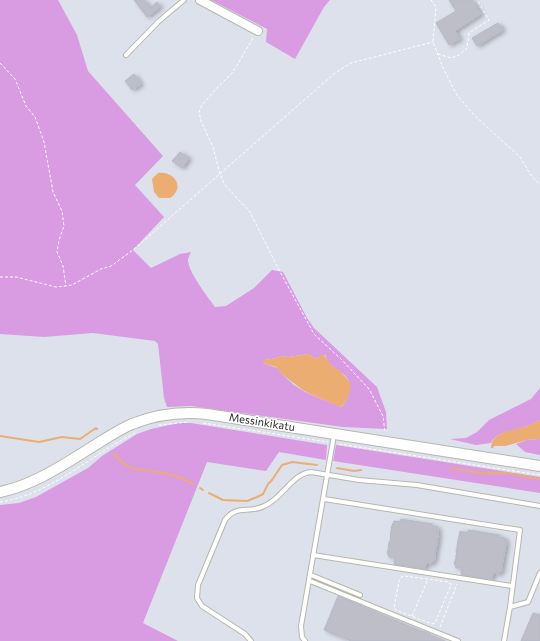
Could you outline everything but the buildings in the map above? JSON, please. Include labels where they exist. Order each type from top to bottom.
[{"type":"street","points":[[200,0],[258,31]]},
{"type":"street","name":"Messinkikatu","points":[[0,492],[19,487],[56,470],[131,424],[172,413],[207,414],[334,438],[386,442],[540,466]]},
{"type":"lane","points":[[126,55],[159,22],[184,0]]},
{"type":"lane","points":[[305,641],[302,637],[301,626],[334,438]]},
{"type":"lane","points":[[251,641],[245,634],[202,606],[198,598],[198,585],[225,520],[231,513],[256,509],[272,502],[293,480],[303,474],[311,472],[417,485],[540,506]]},
{"type":"lane","points":[[324,499],[520,530],[504,641]]},
{"type":"lane","points":[[313,555],[512,586]]},
{"type":"lane","points":[[510,607],[528,602],[540,573]]},
{"type":"lane","points":[[310,575],[360,595]]},
{"type":"lane","points":[[310,581],[458,641]]},
{"type":"path","points":[[431,0],[436,7],[433,42],[444,70],[457,95],[475,116],[520,157],[530,174],[540,185]]},
{"type":"path","points":[[438,54],[450,58],[459,55],[467,48],[469,34],[489,20],[477,0]]},
{"type":"path","points":[[258,31],[233,72],[202,105],[199,112],[201,121],[213,147],[220,174],[225,185],[250,212],[279,270],[314,334],[342,360],[369,389],[382,416],[386,442]]},
{"type":"path","points":[[0,278],[16,277],[56,287],[66,286],[72,285],[101,269],[111,266],[133,250],[335,73],[351,63],[433,42]]},
{"type":"path","points":[[0,63],[15,79],[26,106],[35,117],[44,142],[53,192],[62,211],[64,226],[57,252],[63,266],[66,286]]},
{"type":"path","points":[[157,426],[191,422]]},
{"type":"path","points":[[201,422],[334,438],[540,476]]},
{"type":"path","points":[[0,502],[31,494],[50,485],[107,448],[137,431]]},
{"type":"path","points":[[405,576],[428,579],[449,582],[451,585],[435,623],[432,624],[394,608],[401,577],[405,576]]},
{"type":"path","points":[[438,632],[460,578]]},
{"type":"path","points":[[412,616],[428,579]]},
{"type":"shaded area","points":[[0,0],[58,0],[77,35],[88,71],[163,156],[135,185],[164,217],[133,250],[151,268],[180,254],[191,252],[188,260],[191,271],[215,307],[226,306],[254,288],[272,270],[283,272],[307,318],[314,328],[377,387],[386,412],[387,429],[343,427],[191,406],[167,407],[164,398],[158,344],[155,341],[93,333],[44,337],[0,334]],"holes":[[[308,354],[316,359],[322,355],[325,355],[330,364],[349,381],[350,390],[344,404],[341,407],[305,392],[294,385],[277,368],[263,363],[265,360],[280,356],[289,357]]]},
{"type":"shaded area","points":[[211,0],[330,0],[324,7],[295,59],[266,42],[267,29]]},
{"type":"shaded area","points":[[158,173],[169,175],[176,181],[177,189],[175,194],[170,198],[159,198],[154,192],[152,179]]},
{"type":"shaded area","points":[[308,354],[316,359],[322,354],[324,355],[332,366],[339,370],[350,382],[348,396],[345,403],[340,407],[304,391],[283,375],[276,367],[263,363],[264,360],[277,358],[280,356],[289,357]]},
{"type":"shaded area","points":[[540,388],[540,420],[525,427],[506,432],[498,436],[491,443],[476,445],[450,439],[466,438],[477,432],[489,420],[531,399]]},
{"type":"shaded area","points":[[540,420],[540,439],[527,440],[505,446],[494,446],[491,448],[495,438],[499,435],[525,427]]},
{"type":"shaded area","points":[[179,423],[191,423],[327,445],[326,460],[279,452],[266,471],[207,462],[143,623],[178,641],[0,641],[0,505],[19,503],[36,497],[88,468],[102,456],[137,434],[151,429]]},
{"type":"shaded area","points":[[540,439],[540,455],[525,452],[516,444],[527,440]]},
{"type":"shaded area","points":[[336,445],[540,477],[540,493],[333,461]]},
{"type":"waterway","points":[[0,436],[39,442],[62,437],[80,439],[96,428],[97,429]]},
{"type":"waterway","points":[[113,454],[131,468],[164,473],[182,478],[193,484]]},
{"type":"waterway","points":[[209,493],[223,500],[247,501],[263,494],[268,484],[282,465],[292,462],[317,465]]},
{"type":"waterway","points":[[337,468],[354,471],[361,470]]},
{"type":"waterway","points":[[451,468],[488,473]]},
{"type":"waterway","points":[[488,473],[507,473],[540,479]]}]
